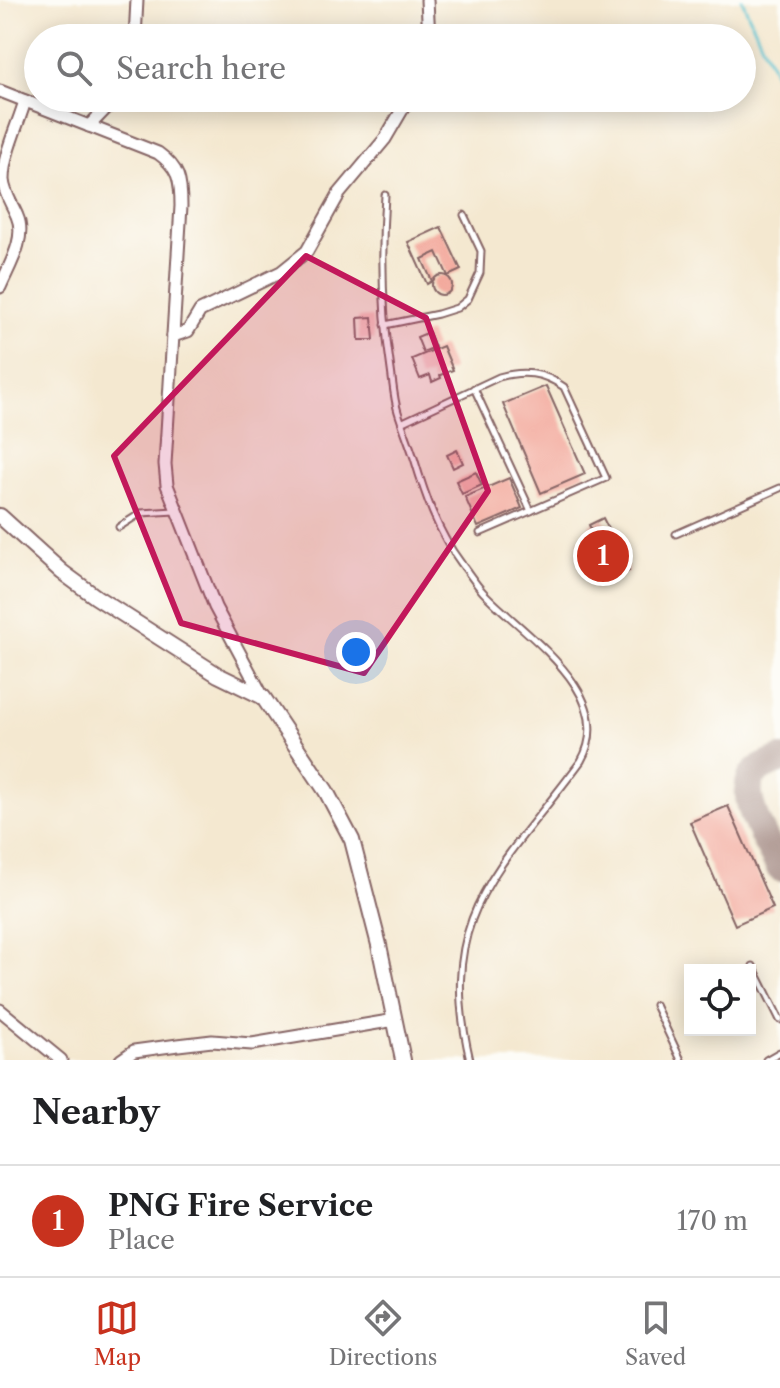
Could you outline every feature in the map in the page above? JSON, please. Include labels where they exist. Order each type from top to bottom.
[{"type":"street","points":[[136,24],[137,0]]},
{"type":"street","points":[[427,0],[428,24]]},
{"type":"street","points":[[0,91],[24,101]]},
{"type":"street","points":[[0,287],[17,246],[21,227],[3,184],[2,169],[24,104]]},
{"type":"street","points":[[53,112],[158,153],[173,164],[176,171],[181,206],[165,464],[167,485],[215,607],[263,697],[326,791],[352,840],[372,915],[403,1060]]},
{"type":"street","points":[[89,126],[102,112]]},
{"type":"street","points":[[173,336],[188,331],[200,311],[281,272],[307,251],[339,194],[385,139],[401,112]]},
{"type":"street","points":[[0,516],[96,597],[218,675],[263,697]]},
{"type":"street","points":[[0,1010],[61,1060]]},
{"type":"street","points":[[121,1060],[134,1051],[212,1041],[252,1044],[395,1020]]},
{"type":"lane","points":[[385,195],[382,241],[385,325],[398,412],[426,498],[452,551],[483,591],[568,673],[582,701],[589,730],[581,761],[499,866],[470,919],[460,964],[463,1028],[470,1060]]},
{"type":"lane","points":[[385,325],[438,314],[457,308],[468,299],[480,273],[481,251],[464,215]]},
{"type":"lane","points":[[403,422],[499,377],[530,372],[553,379],[564,387],[606,478],[480,533]]},
{"type":"lane","points":[[474,388],[531,511]]},
{"type":"lane","points":[[676,534],[780,488]]},
{"type":"lane","points":[[119,527],[141,513],[176,511]]},
{"type":"lane","points":[[756,972],[780,1020]]},
{"type":"lane","points":[[655,1005],[681,1060]]},
{"type":"lane","points":[[766,1060],[780,1052]]},
{"type":"highlighted area","points":[[306,256],[426,318],[488,491],[364,673],[181,623],[114,456]]},
{"type":"building","points":[[441,227],[461,270],[448,276],[437,252],[422,259],[432,281],[427,284],[408,242]]},
{"type":"building","points":[[442,275],[449,278],[452,285],[449,292],[442,295],[435,292],[432,285],[435,278]]},
{"type":"building","points":[[372,317],[374,340],[359,340],[358,318]]},
{"type":"building","points":[[429,332],[435,347],[423,352],[417,337]]},
{"type":"building","points":[[443,346],[453,370],[432,382],[430,375],[420,379],[412,359]]},
{"type":"building","points":[[546,386],[585,474],[541,493],[503,404]]},
{"type":"building","points":[[457,450],[463,463],[453,468],[447,455]]},
{"type":"building","points":[[476,472],[482,485],[462,494],[456,481]]},
{"type":"building","points":[[509,478],[522,508],[478,527],[465,497]]},
{"type":"building","points":[[603,518],[629,571],[599,585],[578,542],[593,534],[589,525]]},
{"type":"building","points":[[728,806],[773,908],[735,925],[690,822]]},
{"type":"waterway","points":[[742,0],[753,24]]},
{"type":"waterway","points":[[756,31],[780,85]]},
{"type":"taxiway","points":[[780,760],[757,771],[750,780],[749,792],[755,819],[780,868]]},
{"type":"place","name":"PNG Fire Service","points":[[603,556]]}]
